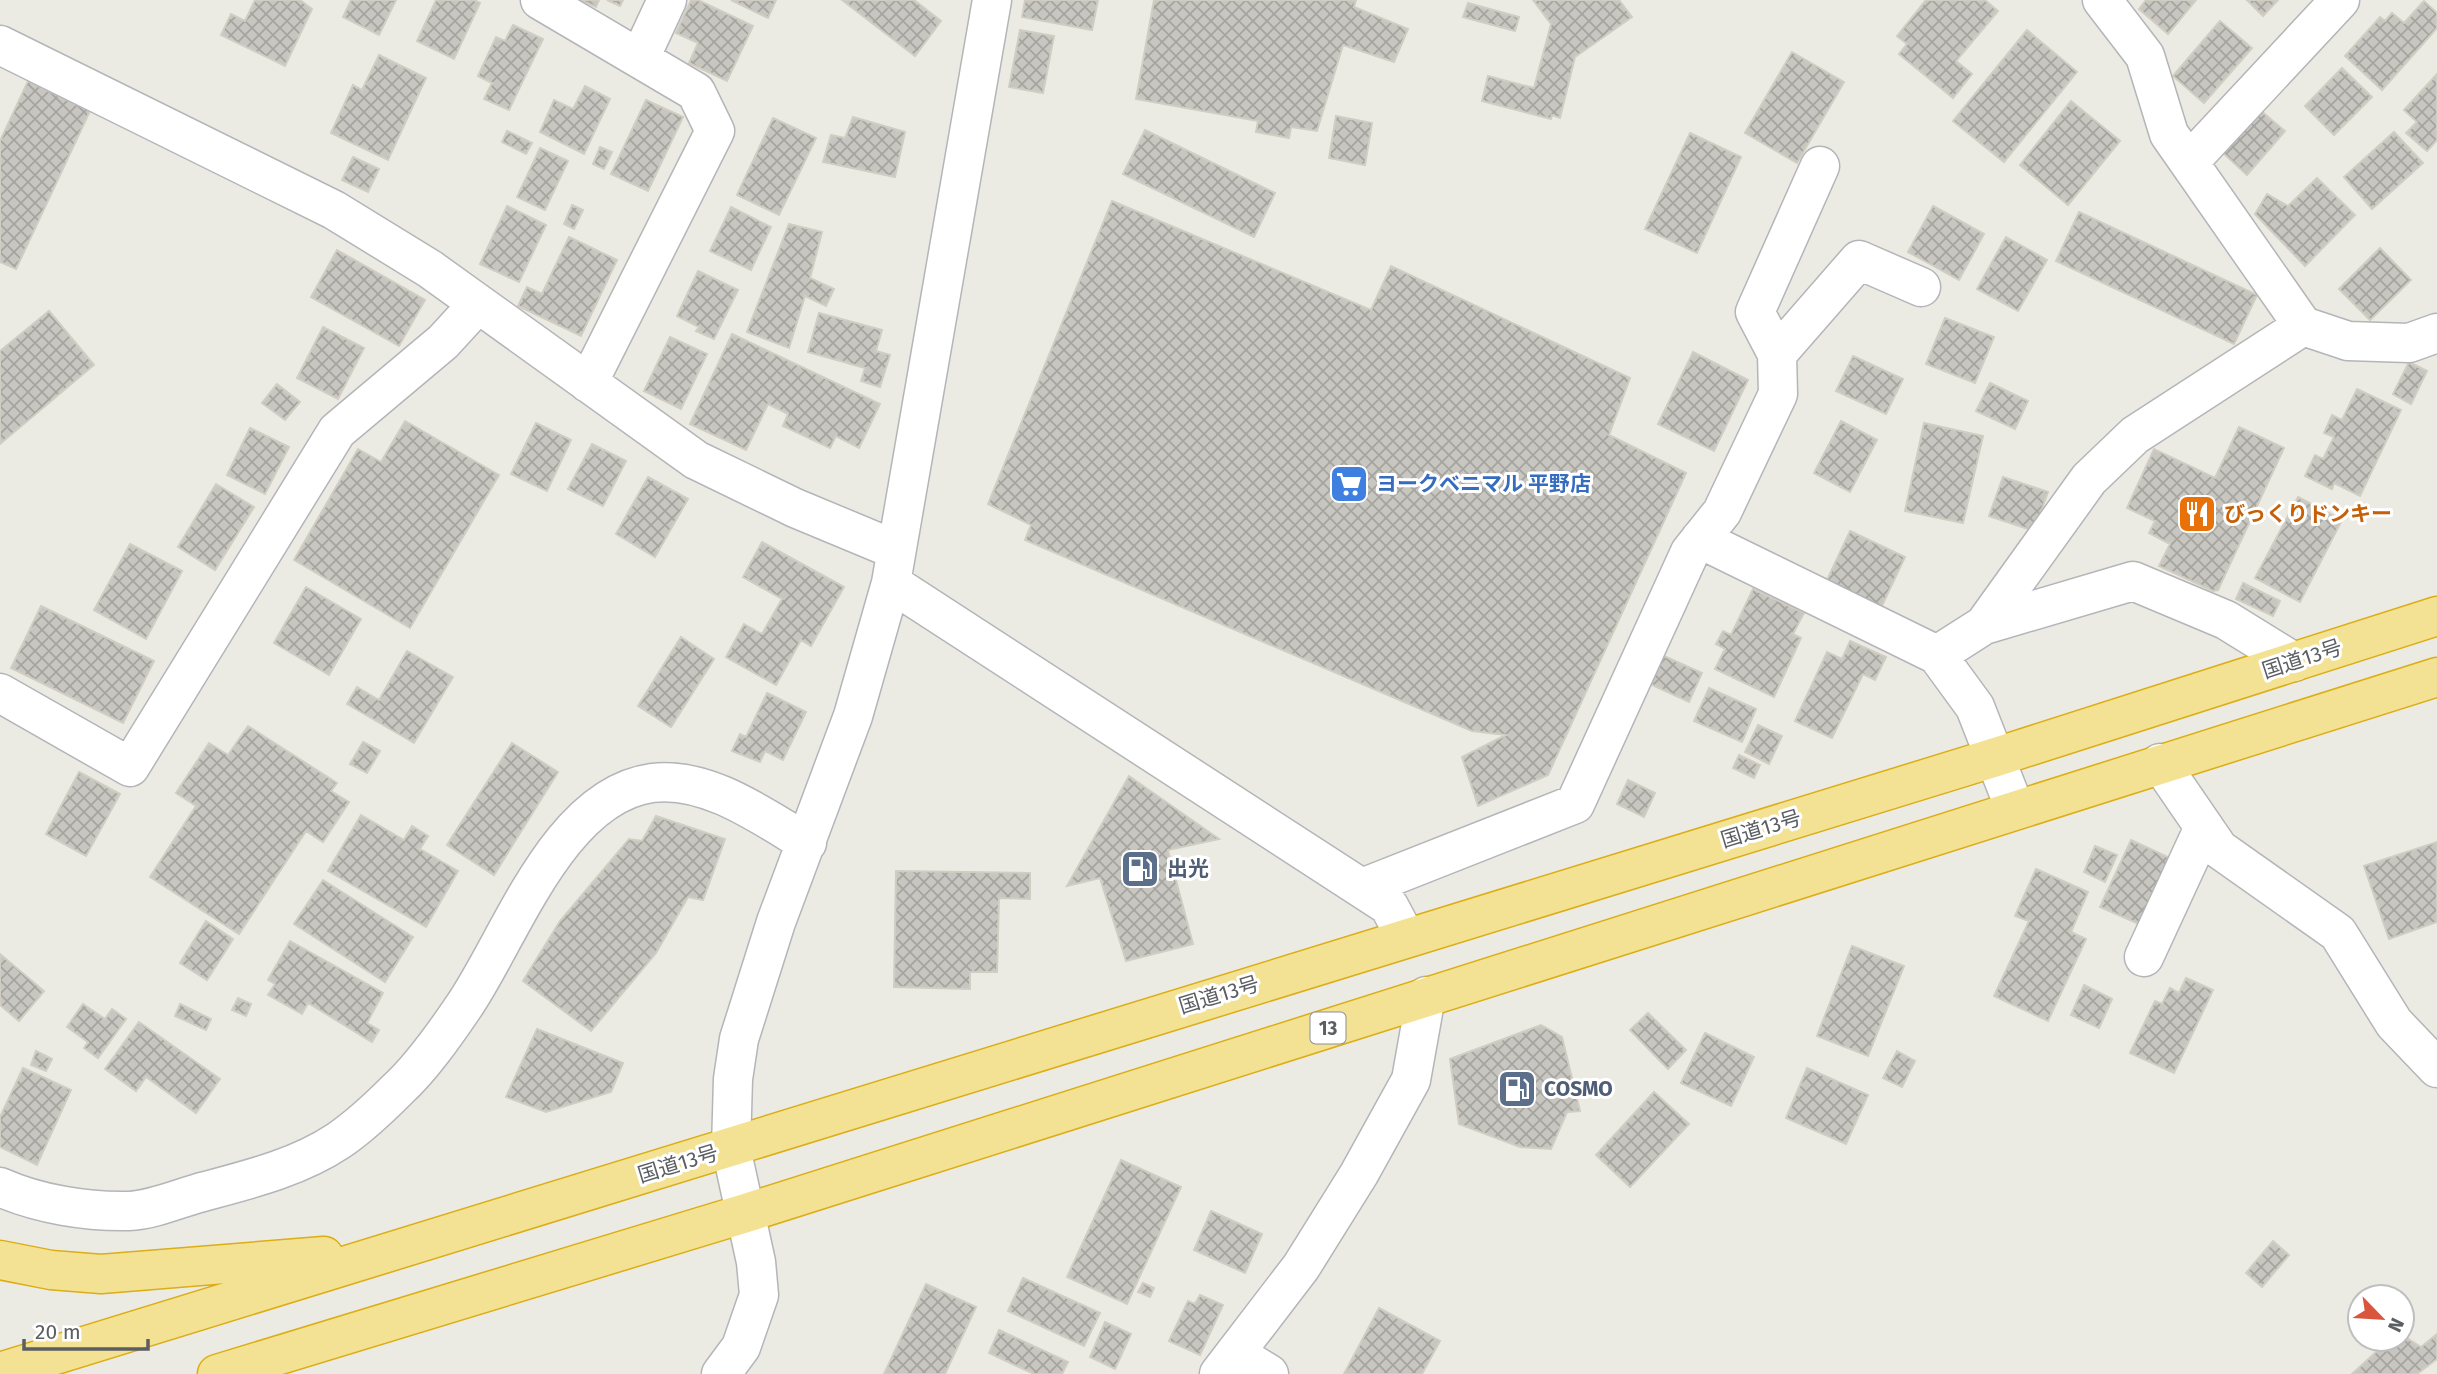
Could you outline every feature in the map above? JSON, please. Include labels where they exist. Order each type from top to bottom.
[{"type":"highway","name":"国道13号","points":[[0,1372],[1996,757],[2437,616]]},
{"type":"highway","name":"13","points":[[217,1374],[746,1213],[2437,677]]},
{"type":"highway","points":[[0,1260],[51,1270],[101,1274],[292,1257],[382,1253]]},
{"type":"street","points":[[540,0],[695,92],[715,131],[588,383]]},
{"type":"street","points":[[640,58],[667,0]]},
{"type":"street","points":[[721,1374],[741,1347],[759,1295],[756,1262],[731,1148],[733,1079],[739,1039],[776,922],[853,716],[893,567],[992,0]]},
{"type":"street","points":[[2102,0],[2145,56],[2169,134],[2303,326],[2348,341],[2409,343],[2437,332]]},
{"type":"street","points":[[2189,162],[2340,0]]},
{"type":"street","points":[[0,45],[334,209],[430,269],[696,460],[795,508],[893,567],[1389,906],[1406,938]]},
{"type":"street","points":[[1362,888],[1575,804],[1690,552],[1722,512],[1778,394],[1777,354],[1755,312],[1820,166]]},
{"type":"street","points":[[1777,354],[1859,260],[1921,287]]},
{"type":"street","points":[[0,693],[130,767],[337,431],[443,342],[477,305]]},
{"type":"street","points":[[1983,625],[2089,479],[2135,435],[2303,326]]},
{"type":"street","points":[[1700,539],[1937,655],[1975,707],[2015,809]]},
{"type":"street","points":[[1937,655],[1983,625],[2133,581],[2225,620],[2294,662]]},
{"type":"street","points":[[2160,763],[2219,849],[2338,933],[2394,1023],[2437,1068]]},
{"type":"street","points":[[0,1187],[45,1202],[131,1211],[268,1175],[338,1141],[400,1087],[464,1006],[529,890],[563,842],[597,808],[622,792],[652,783],[705,790],[761,815],[807,842]]},
{"type":"street","points":[[2144,957],[2204,827]]},
{"type":"street","points":[[1269,1374],[1227,1364],[1301,1267],[1359,1174],[1411,1080],[1426,996]]},
{"type":"building","points":[[255,0],[300,0],[312,9],[285,66],[221,35],[231,14],[245,21]]},
{"type":"building","points":[[351,0],[396,0],[379,35],[343,17]]},
{"type":"building","points":[[436,0],[474,0],[480,3],[454,59],[417,41]]},
{"type":"building","points":[[580,0],[599,0],[596,7]]},
{"type":"building","points":[[607,0],[623,0],[620,6]]},
{"type":"building","points":[[691,0],[698,0],[753,26],[727,81],[689,63],[698,43],[676,33]]},
{"type":"building","points":[[731,0],[776,0],[768,18]]},
{"type":"building","points":[[842,0],[914,0],[941,21],[915,56]]},
{"type":"building","points":[[1025,0],[1098,0],[1092,30],[1022,17]]},
{"type":"building","points":[[1154,0],[1356,0],[1354,7],[1408,29],[1394,62],[1343,45],[1317,131],[1291,127],[1289,138],[1256,132],[1258,121],[1136,99]]},
{"type":"building","points":[[1533,0],[1619,0],[1632,17],[1575,57],[1560,118],[1552,115],[1551,119],[1482,101],[1488,76],[1534,88],[1551,24]]},
{"type":"building","points":[[1926,0],[1985,0],[1998,11],[1956,61],[1972,74],[1953,98],[1899,54],[1907,44],[1897,36]]},
{"type":"building","points":[[2146,0],[2196,0],[2168,34],[2139,9]]},
{"type":"building","points":[[2247,0],[2278,0],[2263,16]]},
{"type":"building","points":[[2424,1],[2437,13],[2437,28],[2382,90],[2345,56],[2380,17],[2385,21],[2392,13],[2404,23]]},
{"type":"building","points":[[1468,3],[1519,17],[1515,31],[1463,17]]},
{"type":"building","points":[[2220,21],[2252,48],[2204,103],[2173,76]]},
{"type":"building","points":[[513,25],[543,39],[509,110],[484,99],[492,83],[478,76],[496,37],[505,41]]},
{"type":"building","points":[[1020,30],[1054,36],[1043,93],[1009,87]]},
{"type":"building","points":[[2027,30],[2077,72],[2004,162],[1953,121]]},
{"type":"building","points":[[1792,52],[1844,82],[1797,163],[1745,133]]},
{"type":"building","points":[[379,55],[426,78],[388,160],[331,133],[353,85],[362,90]]},
{"type":"building","points":[[2342,68],[2372,97],[2334,135],[2305,106]]},
{"type":"building","points":[[2437,74],[2437,140],[2427,151],[2406,133],[2417,122],[2404,110]]},
{"type":"building","points":[[28,81],[90,111],[16,269],[0,262],[0,141]]},
{"type":"building","points":[[585,86],[610,99],[584,154],[540,132],[554,100],[573,109]]},
{"type":"building","points":[[646,100],[683,117],[648,191],[611,174]]},
{"type":"building","points":[[2071,101],[2120,141],[2068,205],[2020,165]]},
{"type":"building","points":[[2260,110],[2285,131],[2247,175],[2222,152]]},
{"type":"building","points":[[1336,116],[1372,123],[1365,165],[1329,158]]},
{"type":"building","points":[[853,117],[905,132],[895,177],[823,162],[831,135],[845,138]]},
{"type":"building","points":[[773,118],[816,138],[779,215],[737,195]]},
{"type":"building","points":[[1145,130],[1275,193],[1254,237],[1123,174]]},
{"type":"building","points":[[507,131],[532,143],[526,154],[502,142]]},
{"type":"building","points":[[2394,132],[2423,163],[2372,209],[2344,177]]},
{"type":"building","points":[[1690,133],[1741,157],[1697,253],[1645,229]]},
{"type":"building","points":[[600,147],[612,152],[604,169],[593,164]]},
{"type":"building","points":[[540,148],[568,161],[545,210],[517,197]]},
{"type":"building","points":[[353,157],[379,169],[368,192],[342,180]]},
{"type":"building","points":[[2317,178],[2355,215],[2305,266],[2255,214],[2267,194],[2288,206]]},
{"type":"building","points":[[1112,201],[1371,310],[1391,266],[1630,378],[1609,435],[1686,473],[1548,775],[1478,806],[1462,757],[1506,735],[1472,731],[1025,540],[1031,525],[988,504]]},
{"type":"building","points":[[572,205],[583,210],[574,229],[564,224]]},
{"type":"building","points":[[507,206],[546,225],[519,282],[480,264]]},
{"type":"building","points":[[1933,206],[1984,234],[1959,280],[1908,252]]},
{"type":"building","points":[[731,207],[771,227],[751,270],[710,251]]},
{"type":"building","points":[[2079,212],[2257,295],[2234,344],[2056,261]]},
{"type":"building","points":[[789,224],[822,232],[810,278],[834,289],[826,306],[805,296],[789,348],[747,332]]},
{"type":"building","points":[[569,237],[617,260],[581,336],[518,306],[527,287],[542,294]]},
{"type":"building","points":[[2006,237],[2047,260],[2018,311],[1977,289]]},
{"type":"building","points":[[2380,248],[2411,280],[2370,320],[2339,289]]},
{"type":"building","points":[[337,250],[425,300],[399,346],[311,297]]},
{"type":"building","points":[[698,271],[738,290],[714,339],[696,331],[699,327],[677,316]]},
{"type":"building","points":[[49,311],[94,365],[0,444],[0,351]]},
{"type":"building","points":[[819,313],[882,330],[876,351],[890,355],[880,387],[861,381],[865,368],[808,352]]},
{"type":"building","points":[[1945,318],[1994,337],[1975,383],[1926,364]]},
{"type":"building","points":[[323,327],[364,348],[338,399],[297,378]]},
{"type":"building","points":[[732,334],[880,404],[859,448],[836,436],[830,448],[783,426],[788,414],[768,404],[746,450],[690,424]]},
{"type":"building","points":[[670,337],[707,354],[681,409],[644,391]]},
{"type":"building","points":[[1693,352],[1748,380],[1714,451],[1658,424]]},
{"type":"building","points":[[1853,356],[1903,379],[1886,414],[1836,391]]},
{"type":"building","points":[[2409,362],[2427,371],[2411,404],[2393,394]]},
{"type":"building","points":[[1990,383],[2028,401],[2015,429],[1976,411]]},
{"type":"building","points":[[277,384],[300,402],[285,420],[262,403]]},
{"type":"building","points":[[2357,389],[2401,410],[2360,496],[2334,483],[2332,489],[2305,476],[2315,455],[2323,459],[2334,437],[2324,433],[2332,415],[2342,420]]},
{"type":"building","points":[[405,421],[499,475],[410,628],[294,560],[358,449],[381,462]]},
{"type":"building","points":[[1841,421],[1877,440],[1850,492],[1814,473]]},
{"type":"building","points":[[536,423],[571,440],[547,491],[511,474]]},
{"type":"building","points":[[1924,423],[1983,436],[1963,523],[1905,511]]},
{"type":"building","name":"びっくりドンキー","points":[[2239,427],[2284,448],[2218,590],[2213,591],[2159,566],[2170,544],[2149,533],[2155,521],[2127,508],[2154,449],[2215,478]]},
{"type":"building","points":[[250,428],[289,447],[265,494],[227,475]]},
{"type":"building","points":[[592,444],[626,461],[603,506],[568,489]]},
{"type":"building","points":[[648,477],[688,499],[655,557],[616,534]]},
{"type":"building","points":[[2003,477],[2048,492],[2034,531],[1989,516]]},
{"type":"building","points":[[216,484],[254,507],[215,570],[178,547]]},
{"type":"building","points":[[2298,497],[2342,520],[2300,602],[2255,578]]},
{"type":"building","points":[[1850,531],[1905,557],[1881,608],[1826,582]]},
{"type":"building","points":[[762,542],[844,587],[811,646],[801,640],[776,685],[726,657],[744,624],[762,634],[782,599],[743,577]]},
{"type":"building","points":[[130,544],[182,571],[146,639],[94,610]]},
{"type":"building","points":[[2243,583],[2280,601],[2273,616],[2236,599]]},
{"type":"building","points":[[306,587],[361,619],[329,675],[274,643]]},
{"type":"building","points":[[1753,589],[1804,613],[1793,634],[1801,638],[1774,697],[1715,669],[1725,649],[1716,644],[1723,631],[1731,635]]},
{"type":"building","points":[[41,606],[154,661],[123,723],[11,668]]},
{"type":"building","points":[[681,637],[714,659],[671,727],[638,706]]},
{"type":"building","points":[[1850,641],[1886,657],[1875,680],[1863,674],[1832,738],[1795,721],[1827,652],[1842,659]]},
{"type":"building","points":[[407,651],[453,677],[414,743],[347,704],[357,687],[379,700]]},
{"type":"building","points":[[1664,656],[1702,673],[1689,702],[1650,684]]},
{"type":"building","points":[[1709,688],[1756,709],[1742,742],[1694,721]]},
{"type":"building","points":[[767,693],[806,712],[783,760],[765,751],[760,762],[732,751],[740,734],[746,737]]},
{"type":"building","points":[[1758,725],[1782,736],[1769,764],[1745,752]]},
{"type":"building","points":[[248,726],[337,783],[331,791],[349,802],[323,842],[306,831],[239,934],[150,877],[196,806],[176,793],[209,743],[228,755]]},
{"type":"building","points":[[363,742],[380,751],[367,773],[350,764]]},
{"type":"building","points":[[512,743],[558,772],[494,875],[447,845]]},
{"type":"building","points":[[1739,755],[1760,765],[1754,778],[1733,768]]},
{"type":"building","points":[[79,772],[120,794],[86,856],[46,834]]},
{"type":"building","points":[[1129,776],[1219,839],[1168,850],[1193,944],[1126,961],[1100,878],[1067,886]]},
{"type":"building","points":[[1628,780],[1655,793],[1644,817],[1617,804]]},
{"type":"building","points":[[361,815],[404,840],[412,826],[428,836],[420,849],[458,871],[426,927],[328,871]]},
{"type":"building","points":[[656,816],[725,839],[703,900],[688,897],[656,953],[591,1031],[523,981],[560,921],[629,839],[642,841]]},
{"type":"building","points":[[2131,840],[2172,859],[2141,925],[2100,907]]},
{"type":"building","points":[[2437,842],[2437,922],[2389,939],[2364,866]]},
{"type":"building","points":[[2095,846],[2117,855],[2105,882],[2084,872]]},
{"type":"building","points":[[2036,869],[2088,892],[2071,932],[2086,939],[2048,1021],[1994,996],[2029,921],[2015,916]]},
{"type":"building","points":[[896,871],[1030,873],[1030,899],[999,898],[997,972],[970,972],[970,989],[894,987]]},
{"type":"building","points":[[323,880],[413,937],[385,982],[294,924]]},
{"type":"building","points":[[206,921],[233,939],[207,980],[180,963]]},
{"type":"building","points":[[290,941],[383,993],[367,1023],[379,1030],[372,1042],[308,1003],[302,1014],[268,995],[275,984],[268,980]]},
{"type":"building","points":[[1852,946],[1904,966],[1868,1056],[1817,1036]]},
{"type":"building","points":[[0,954],[44,991],[19,1021],[0,1005]]},
{"type":"building","points":[[2186,978],[2213,990],[2174,1073],[2130,1053],[2155,1001],[2162,1004],[2170,988],[2179,993]]},
{"type":"building","points":[[2084,985],[2112,999],[2099,1028],[2071,1015]]},
{"type":"building","points":[[238,998],[251,1004],[246,1016],[232,1010]]},
{"type":"building","points":[[83,1004],[105,1019],[112,1009],[126,1019],[98,1058],[84,1048],[88,1042],[67,1027]]},
{"type":"building","points":[[180,1004],[211,1019],[206,1030],[175,1016]]},
{"type":"building","points":[[1648,1013],[1686,1050],[1668,1069],[1630,1030]]},
{"type":"building","points":[[139,1022],[220,1079],[196,1113],[146,1077],[136,1091],[105,1069]]},
{"type":"building","points":[[1541,1025],[1562,1037],[1580,1111],[1567,1112],[1551,1149],[1520,1147],[1459,1124],[1450,1059]]},
{"type":"building","points":[[537,1029],[623,1063],[611,1092],[546,1112],[506,1097]]},
{"type":"building","points":[[1705,1033],[1754,1057],[1731,1106],[1681,1083]]},
{"type":"building","points":[[36,1051],[52,1059],[46,1071],[31,1065]]},
{"type":"building","points":[[1897,1051],[1915,1061],[1902,1087],[1883,1078]]},
{"type":"building","points":[[23,1068],[71,1090],[37,1165],[0,1147],[0,1117]]},
{"type":"building","points":[[1807,1068],[1868,1095],[1846,1144],[1786,1118]]},
{"type":"building","points":[[1654,1092],[1689,1124],[1630,1187],[1596,1155]]},
{"type":"building","points":[[1121,1160],[1181,1187],[1127,1304],[1067,1277]]},
{"type":"building","points":[[1211,1211],[1262,1234],[1245,1273],[1194,1250]]},
{"type":"building","points":[[2273,1241],[2289,1255],[2262,1287],[2246,1273]]},
{"type":"building","points":[[1023,1278],[1100,1313],[1084,1346],[1008,1311]]},
{"type":"building","points":[[1143,1283],[1154,1288],[1150,1297],[1138,1292]]},
{"type":"building","points":[[926,1284],[976,1307],[945,1374],[884,1374]]},
{"type":"building","points":[[1200,1295],[1223,1305],[1200,1355],[1169,1341],[1188,1301],[1195,1304]]},
{"type":"building","points":[[1379,1308],[1440,1341],[1422,1374],[1344,1374]]},
{"type":"building","points":[[1105,1322],[1131,1334],[1115,1369],[1090,1357]]},
{"type":"building","points":[[999,1330],[1068,1362],[1062,1374],[1034,1374],[989,1353]]},
{"type":"building","points":[[2437,1334],[2437,1359],[2417,1374],[2352,1374],[2375,1353],[2416,1353],[2416,1344],[2421,1347]]},
{"type":"place","name":"ヨークベニマル 平野店","points":[[1349,484]]},
{"type":"place","name":"びっくりドンキー","points":[[2197,514]]},
{"type":"place","name":"出光","points":[[1140,869]]},
{"type":"place","name":"COSMO","points":[[1517,1089]]}]
